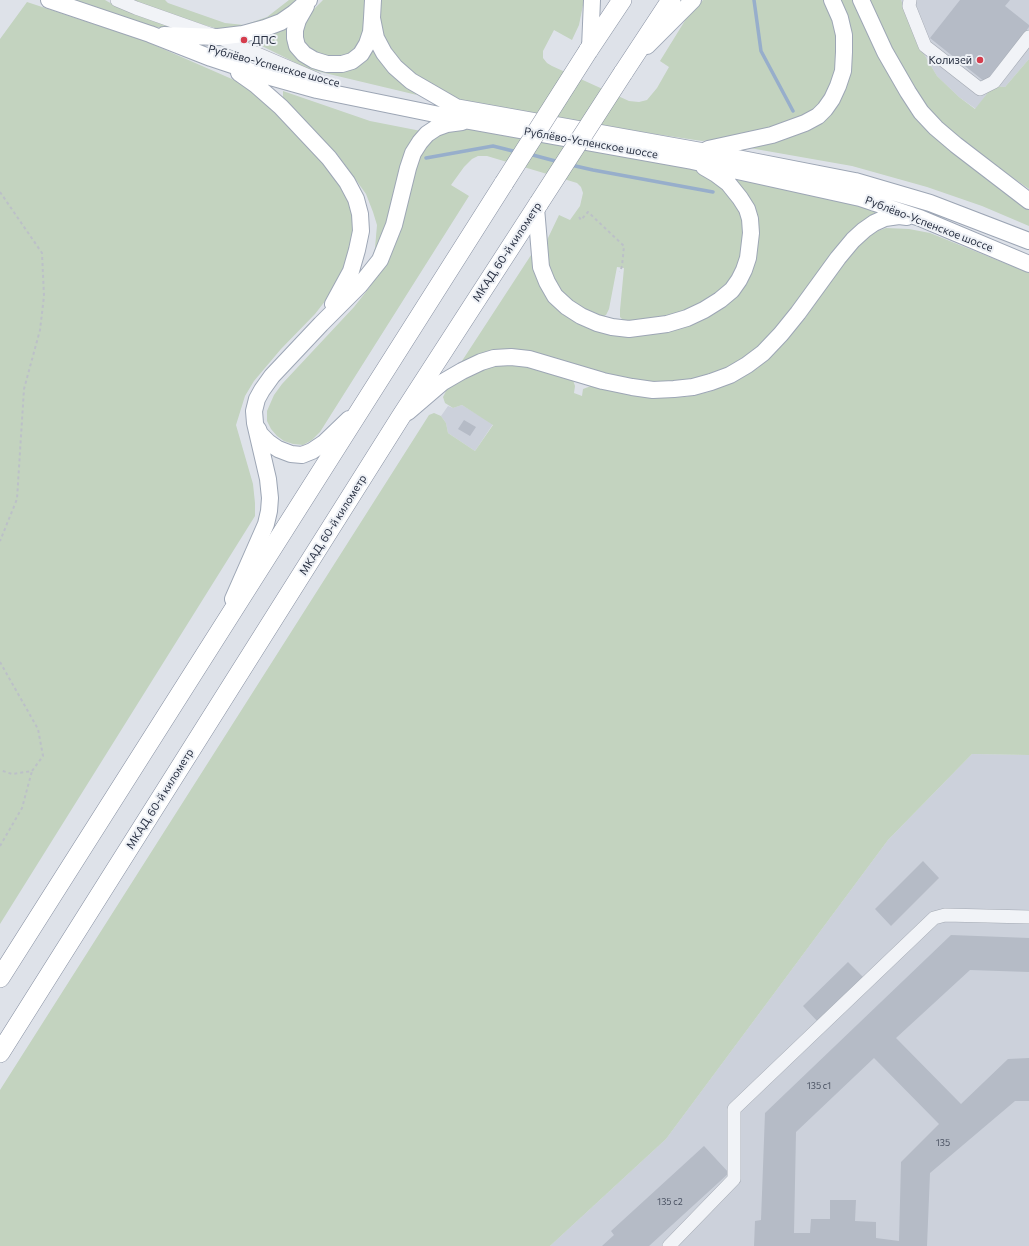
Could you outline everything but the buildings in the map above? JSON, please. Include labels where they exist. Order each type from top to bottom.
[{"type":"highway","points":[[0,978],[362,406],[622,0]]},
{"type":"highway","name":"МКАД, 60-й километр","points":[[0,1053],[400,418],[671,0]]},
{"type":"main road","name":"Рублёво-Успенское шоссе","points":[[49,0],[150,34],[211,58],[256,73],[317,90],[469,121],[855,181],[930,203],[1029,242]]},
{"type":"main road","points":[[307,1],[298,20],[294,38],[297,46],[304,54],[314,60],[327,64],[342,64],[352,61],[361,54],[367,44],[371,32],[373,0]]},
{"type":"main road","points":[[589,50],[592,0]]},
{"type":"main road","points":[[626,69],[693,0]]},
{"type":"main road","points":[[697,156],[805,124],[818,116],[825,109],[832,99],[843,71],[844,35],[840,18],[832,0]]},
{"type":"main road","points":[[861,0],[885,52],[921,112],[936,128],[956,145],[1029,201]]},
{"type":"main road","points":[[150,34],[218,37],[243,34],[281,22],[307,1]]},
{"type":"main road","points":[[372,18],[376,38],[384,53],[395,67],[411,81],[456,107]]},
{"type":"main road","name":"Рублёво-Успенское шоссе","points":[[150,34],[212,49],[316,80],[697,156],[860,198],[920,218],[1029,264]]},
{"type":"main road","points":[[211,58],[237,72],[256,85],[281,107],[329,158],[347,182],[356,199],[360,214],[361,231],[357,250],[351,271],[321,324]]},
{"type":"main road","points":[[217,635],[266,524],[269,511],[270,498],[268,479],[255,423],[254,411],[257,399],[272,376],[321,324],[360,286],[380,260],[394,225],[413,153],[420,142],[427,134],[436,128],[447,124],[469,121]]},
{"type":"main road","points":[[538,205],[541,266],[547,282],[555,296],[567,307],[581,316],[597,323],[629,329],[674,322],[687,318],[720,300],[732,290],[740,280],[748,258],[750,233],[750,219],[743,203],[728,183],[697,156]]},
{"type":"main road","points":[[400,418],[443,382],[481,362],[494,358],[511,357],[529,359],[603,381],[632,388],[653,390],[693,387],[730,375],[763,353],[781,334],[838,258],[853,240],[864,230],[885,218],[899,216],[920,218]]},
{"type":"main road","points":[[255,423],[260,434],[278,449],[291,454],[302,455],[312,452],[324,443],[362,406]]},
{"type":"lane","points":[[117,0],[218,37],[316,80]]},
{"type":"lane","points":[[910,0],[909,6],[925,46],[980,89],[994,82],[1029,37]]},
{"type":"lane","points":[[669,1246],[734,1179],[734,1109],[934,918],[945,915],[1029,917]]},
{"type":"path","points":[[0,192],[42,253],[44,296],[40,330],[24,389],[17,499],[0,541]]},
{"type":"path","points":[[579,217],[582,220],[588,212],[624,246],[620,272]]},
{"type":"path","points":[[0,662],[38,729],[43,756],[32,771],[22,808],[0,846]]},
{"type":"path","points":[[0,770],[12,774],[32,771]]},
{"type":"shaded area","points":[[901,0],[1029,0],[1029,59],[1005,87],[993,86],[976,109],[959,97],[937,76],[918,44]]},
{"type":"shaded area","points":[[462,405],[493,424],[475,451],[448,433],[446,423],[441,416],[448,406],[453,408]]},
{"type":"shaded area","points":[[972,754],[1029,755],[1029,1246],[550,1246],[666,1139],[888,840]]},
{"type":"green space","points":[[75,0],[105,0],[112,4],[181,28],[183,31],[144,25]]},
{"type":"green space","points":[[128,0],[165,0],[168,3],[225,23],[244,25],[267,17],[289,0],[303,0],[272,22],[222,30]]},
{"type":"green space","points":[[323,0],[366,0],[364,34],[355,52],[328,60],[305,47],[301,33],[309,14]]},
{"type":"green space","points":[[379,0],[584,0],[579,25],[572,40],[554,30],[543,51],[543,58],[552,66],[629,101],[639,102],[647,100],[657,88],[669,67],[660,61],[686,19],[703,0],[825,0],[838,33],[836,68],[832,83],[826,94],[811,112],[769,128],[727,138],[702,141],[487,109],[459,103],[415,76],[389,50],[379,20]]},
{"type":"green space","points":[[840,0],[855,0],[902,96],[1029,208],[1029,226],[982,206],[927,187],[852,166],[744,147],[838,101]]},
{"type":"green space","points":[[868,0],[901,0],[918,44],[937,76],[959,97],[975,109],[993,86],[1005,87],[1029,59],[1029,189],[961,141],[942,124],[928,108],[914,88],[891,49]]},
{"type":"green space","points":[[27,2],[145,41],[241,83],[266,102],[337,175],[355,215],[350,263],[333,291],[315,314],[281,349],[254,381],[245,396],[236,425],[253,484],[255,516],[0,924],[0,39]]},
{"type":"green space","points":[[292,23],[290,47],[294,55],[301,62],[310,67],[332,73],[344,72],[356,68],[366,61],[374,49],[406,87],[417,95],[308,69],[248,39]]},
{"type":"green space","points":[[283,91],[370,121],[421,131],[390,222],[370,264],[375,248],[377,225],[366,194],[338,155],[283,101]]},
{"type":"green space","points":[[467,129],[494,131],[691,166],[725,189],[742,214],[745,227],[742,258],[731,283],[699,305],[665,318],[626,323],[620,317],[624,268],[617,267],[609,309],[606,315],[600,318],[583,311],[561,292],[548,267],[546,250],[548,238],[559,215],[570,220],[580,206],[583,193],[581,187],[577,183],[487,156],[478,156],[472,159],[464,167],[451,185],[469,196],[320,432],[312,440],[303,445],[284,441],[271,429],[267,421],[267,411],[274,395],[282,384],[354,307],[381,270],[418,155],[431,138],[450,131]]},
{"type":"green space","points":[[732,178],[868,208],[876,212],[859,226],[794,309],[759,348],[742,361],[709,377],[673,384],[630,381],[529,353],[460,364],[533,252],[579,322],[692,323],[754,257]]},
{"type":"green space","points":[[886,228],[909,229],[930,233],[1029,273],[1029,755],[972,754],[888,840],[666,1139],[550,1246],[0,1246],[0,1090],[429,415],[434,413],[441,416],[446,423],[448,433],[475,451],[493,425],[462,405],[453,408],[445,403],[443,397],[447,389],[461,379],[485,368],[503,365],[537,368],[573,380],[575,386],[574,393],[582,396],[583,389],[591,386],[632,395],[656,398],[685,397],[709,392],[738,380],[758,368],[803,321],[842,266],[870,234]]},
{"type":"waterway","points":[[754,0],[761,51],[793,111]]},
{"type":"waterway","points":[[426,158],[493,146],[517,152]]},
{"type":"waterway","points":[[529,154],[559,162]]},
{"type":"waterway","points":[[571,165],[713,192]]},
{"type":"place","name":"ДПС","points":[[244,40]]},
{"type":"place","name":"Колизей","points":[[980,60]]}]
